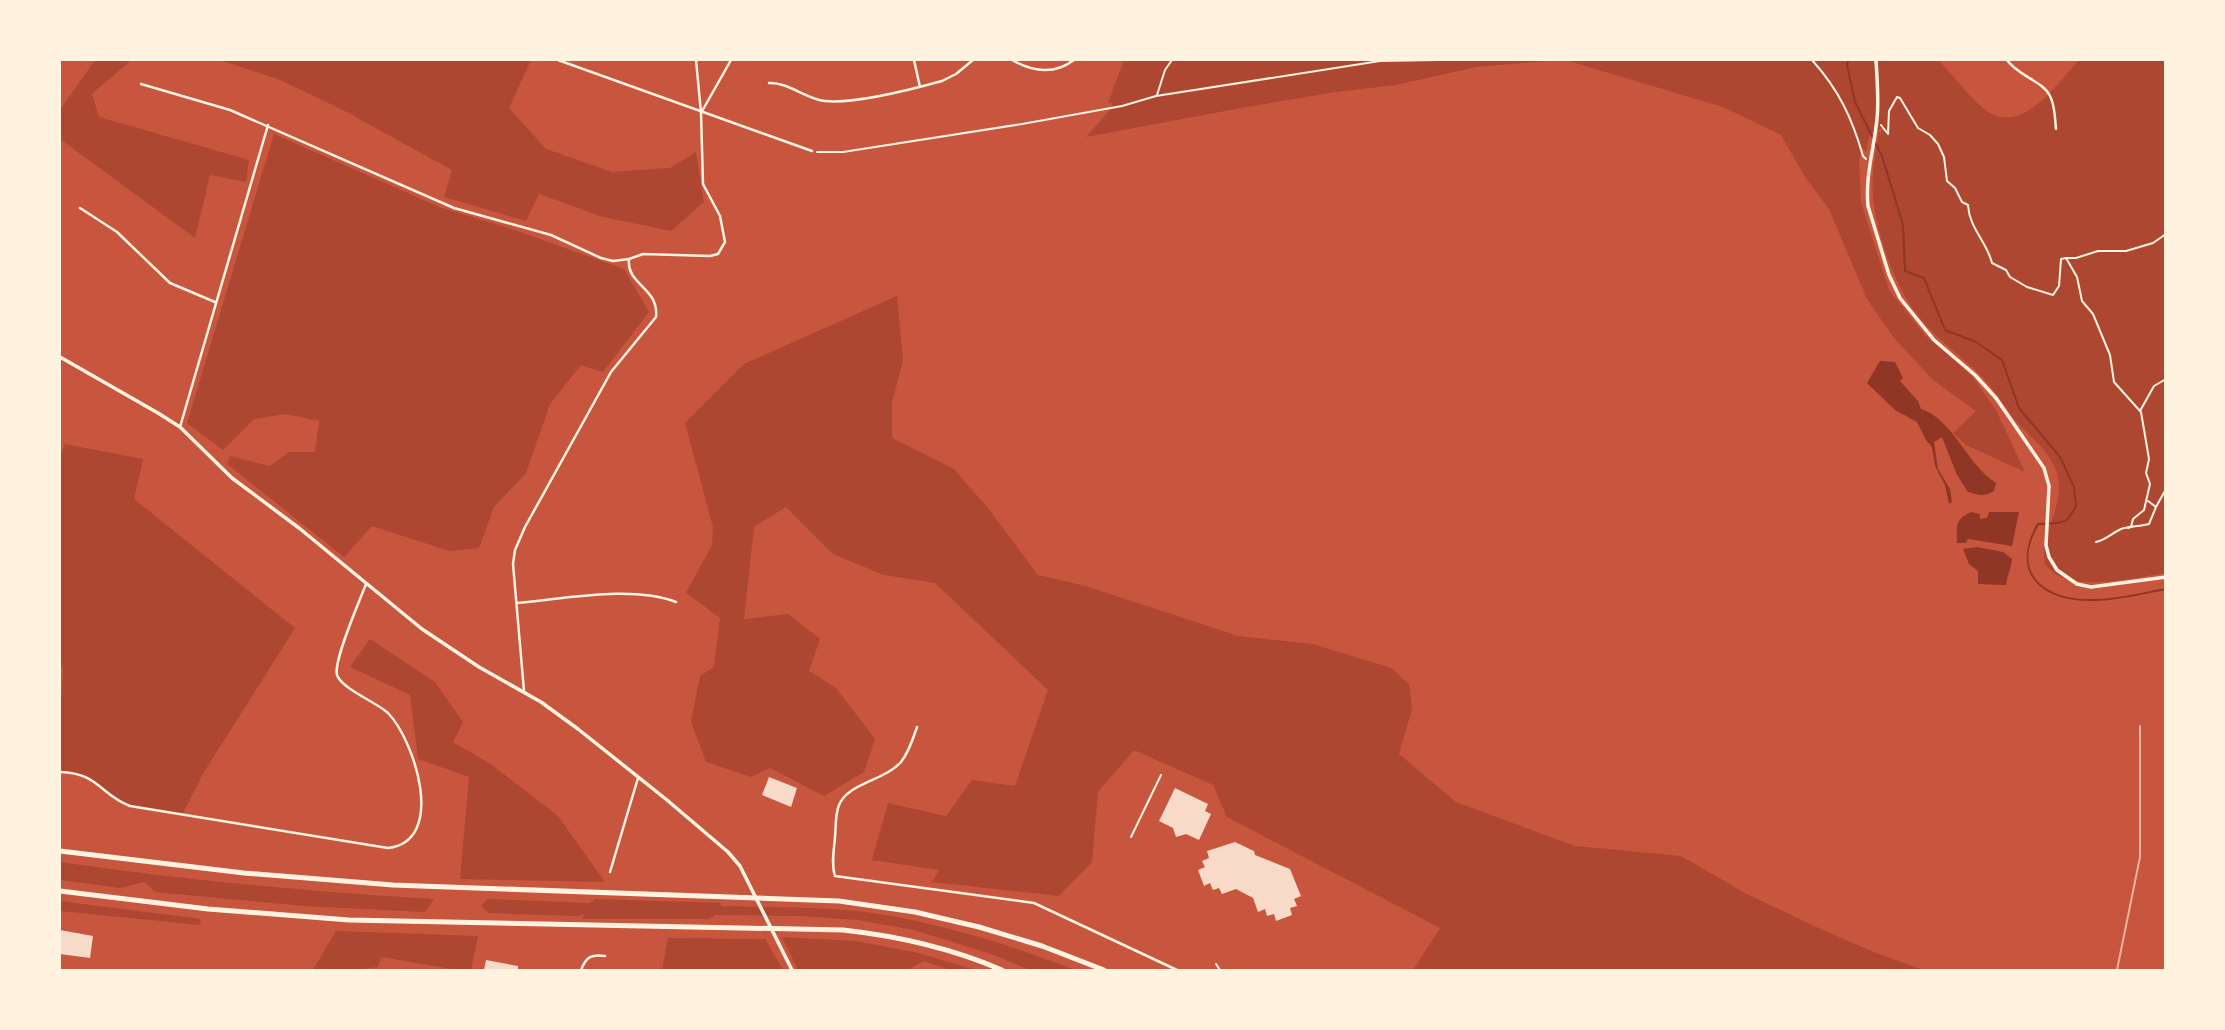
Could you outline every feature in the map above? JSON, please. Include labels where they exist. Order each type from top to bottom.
[{"type":"highway","points":[[60,851],[257,875],[393,885],[839,901],[915,912],[979,926],[1042,946],[1104,971]]},
{"type":"highway","points":[[60,891],[208,909],[349,920],[843,930],[890,936],[933,946],[1002,971]]},
{"type":"street","points":[[558,60],[812,151]]},
{"type":"street","points":[[141,84],[209,102],[268,125],[454,208],[551,235],[612,261],[643,254],[710,256],[718,254],[722,249],[725,236],[723,225],[705,191],[701,176],[701,113],[696,60]]},
{"type":"street","points":[[701,113],[732,60]]},
{"type":"street","points":[[914,60],[920,87]]},
{"type":"street","points":[[769,83],[777,83],[809,97],[842,101],[942,81],[973,60]]},
{"type":"street","points":[[1012,60],[1023,66],[1043,70],[1063,67],[1074,60]]},
{"type":"street","points":[[1876,60],[1877,118],[1867,182],[1868,206],[1894,287],[1922,327],[1996,398],[2041,462],[2049,486],[2045,534],[2047,552],[2052,564],[2061,574],[2077,584],[2099,587],[2165,577]]},
{"type":"street","points":[[2007,60],[2015,70],[2043,87],[2050,95],[2056,129]]},
{"type":"street","points":[[180,427],[268,125]]},
{"type":"street","points":[[80,208],[117,232],[170,283],[215,302]]},
{"type":"street","points":[[524,691],[513,557],[519,539],[611,372],[656,317],[655,301],[628,268],[629,259]]},
{"type":"street","points":[[60,357],[180,427],[232,478],[299,528],[426,632],[479,667],[524,691],[639,777],[728,852],[747,878],[792,971]]},
{"type":"street","points":[[60,772],[72,772],[92,779],[118,802],[130,806],[382,848],[402,845],[415,832],[420,817],[420,790],[411,751],[397,724],[386,712],[349,688],[339,678],[338,664],[366,584]]},
{"type":"street","points":[[517,603],[631,593],[663,597],[676,602]]},
{"type":"street","points":[[917,727],[903,759],[895,768],[884,776],[849,791],[842,798],[836,814],[833,862],[835,876],[1034,903],[1177,971]]},
{"type":"street","points":[[610,872],[639,777]]},
{"type":"street","points":[[581,971],[588,958],[593,955],[605,956]]},
{"type":"lane","points":[[1131,836],[1161,775]]},
{"type":"lane","points":[[1215,971],[1216,964],[1220,971]]},
{"type":"path","points":[[1166,60],[1172,60]]},
{"type":"path","points":[[1156,96],[1165,70],[1172,60]]},
{"type":"path","points":[[812,151],[843,152],[1022,124],[1156,96],[1388,60]]},
{"type":"path","points":[[1380,61],[1437,60]]},
{"type":"path","points":[[1812,60],[1837,91],[1850,114],[1863,156]]},
{"type":"path","points":[[1877,118],[1888,134],[1889,111],[1897,97],[1900,98],[1918,128],[1930,135],[1938,145],[1944,157],[1947,181],[1955,188],[1962,202],[1968,205],[1972,225],[1985,243],[1992,263],[2006,270],[2010,276],[2027,287],[2053,296],[2059,286],[2061,259],[2076,258],[2098,251],[2126,251],[2153,243],[2165,234]]},
{"type":"path","points":[[2066,258],[2077,277],[2082,301],[2093,314],[2110,355],[2114,382],[2140,411],[2149,459],[2147,473],[2150,484],[2144,509],[2133,519],[2132,527],[2128,528]]},
{"type":"path","points":[[2140,411],[2154,386],[2165,379]]},
{"type":"path","points":[[2096,542],[2103,541],[2122,527],[2149,524],[2165,489]]},
{"type":"path","points":[[2147,500],[2156,507]]},
{"type":"shaded area","points":[[95,60],[131,60],[92,94],[99,117],[249,160],[246,182],[210,175],[195,238],[60,139],[60,110]]},
{"type":"shaded area","points":[[219,60],[531,60],[509,108],[546,149],[612,172],[670,168],[696,152],[704,202],[671,231],[603,217],[539,194],[526,221],[444,197],[452,170],[341,109],[278,79]]},
{"type":"shaded area","points":[[1124,60],[1558,60],[1476,67],[1396,85],[1252,106],[1086,137],[1111,109],[1113,102],[1108,103]]},
{"type":"shaded area","points":[[1565,60],[1941,60],[1978,103],[1990,113],[2003,117],[2016,116],[2040,102],[2079,60],[2165,60],[2165,573],[2119,581],[2084,582],[2055,573],[2045,564],[2046,542],[2059,494],[2056,470],[2044,450],[2016,421],[1985,380],[1925,324],[1903,292],[1884,249],[1874,205],[1874,168],[1879,131],[1881,135],[1882,128],[1870,135],[1866,152],[1862,147],[1859,162],[1861,202],[1889,290],[1925,335],[1972,376],[1996,410],[2025,472],[1966,445],[1953,433],[1976,411],[1933,380],[1894,338],[1867,299],[1829,209],[1805,177],[1781,135],[1723,107]]},
{"type":"shaded area","points":[[274,134],[442,208],[509,228],[624,269],[649,312],[603,372],[581,365],[550,404],[526,473],[494,507],[479,548],[449,551],[372,526],[344,557],[227,464],[230,456],[270,466],[289,452],[315,452],[319,421],[286,414],[254,419],[223,450],[187,423]]},
{"type":"shaded area","points":[[897,296],[903,361],[892,402],[892,438],[954,469],[987,507],[1038,575],[1086,586],[1238,636],[1313,644],[1391,668],[1409,684],[1412,709],[1399,754],[1456,802],[1575,846],[1681,856],[1745,893],[1814,926],[1923,970],[1413,970],[1440,928],[1227,817],[1213,785],[1134,750],[1098,792],[1092,862],[1059,896],[932,882],[939,870],[872,860],[888,803],[946,816],[972,780],[1015,786],[1048,690],[935,583],[884,575],[833,554],[786,507],[754,527],[744,619],[788,614],[820,639],[809,671],[836,688],[875,739],[864,772],[824,796],[770,768],[751,777],[706,762],[691,722],[700,676],[714,667],[720,618],[686,593],[712,545],[713,527],[685,423],[744,364]]},
{"type":"shaded area","points":[[1880,361],[1895,362],[1903,378],[1900,381],[1918,401],[1921,409],[1932,414],[1951,432],[1977,465],[1996,483],[1994,491],[1981,495],[1968,492],[1957,475],[1942,437],[1934,442],[1938,469],[1950,489],[1952,502],[1949,504],[1945,485],[1935,466],[1932,447],[1917,422],[1895,410],[1867,383]]},
{"type":"shaded area","points":[[65,444],[143,459],[134,499],[295,628],[204,772],[182,815],[122,804],[85,775],[60,771],[63,669],[60,662],[60,455]]},
{"type":"shaded area","points":[[1971,512],[1980,514],[1980,519],[1987,518],[1989,512],[2019,512],[2012,546],[1968,539],[1966,543],[1957,543],[1959,521]]},
{"type":"shaded area","points":[[1977,547],[2003,552],[2012,559],[2006,585],[1978,584],[1978,571],[1969,564],[1963,549]]},
{"type":"shaded area","points":[[370,639],[435,682],[463,722],[453,742],[492,765],[558,816],[605,882],[460,879],[469,777],[418,759],[410,695],[350,667]]},
{"type":"shaded area","points":[[60,862],[247,885],[434,899],[425,912],[305,906],[155,892],[144,882],[120,888],[60,880]]},
{"type":"shaded area","points":[[488,899],[589,903],[595,899],[721,903],[721,906],[866,912],[958,931],[1075,970],[1029,970],[997,956],[914,930],[857,920],[716,915],[708,919],[582,919],[584,914],[489,913],[481,906]]},
{"type":"shaded area","points":[[60,901],[201,919],[200,925],[60,911]]},
{"type":"shaded area","points":[[336,931],[478,936],[471,970],[381,957],[378,967],[313,970]]},
{"type":"shaded area","points":[[782,937],[855,941],[919,953],[975,970],[950,970],[924,961],[908,970],[798,970]]},
{"type":"shaded area","points":[[668,938],[765,939],[783,970],[662,970]]},
{"type":"building","points":[[769,777],[797,788],[791,807],[762,795]]},
{"type":"building","points":[[1175,788],[1208,804],[1205,811],[1211,814],[1199,840],[1186,834],[1176,837],[1173,828],[1159,821]]},
{"type":"building","points":[[1235,842],[1254,851],[1255,855],[1290,869],[1301,896],[1294,899],[1297,906],[1290,908],[1292,915],[1276,921],[1274,914],[1267,916],[1265,909],[1258,912],[1253,898],[1236,889],[1222,894],[1219,888],[1213,890],[1210,883],[1204,886],[1198,870],[1205,867],[1202,861],[1209,858],[1207,851]]},
{"type":"building","points":[[60,930],[93,936],[90,958],[60,954]]},
{"type":"building","points":[[486,960],[518,966],[518,970],[484,970]]},
{"type":"waterway","points":[[1848,60],[1855,102],[1873,138]]},
{"type":"waterway","points":[[1875,143],[1882,156],[1903,225],[1905,271],[1924,278],[1945,330],[1976,342],[2002,360],[2019,408],[2060,457],[2074,487],[2076,507],[2067,520],[2038,524],[2030,542],[2030,571],[2037,582],[2061,596],[2095,600],[2166,589]]},
{"type":"railway","points":[[2117,970],[2140,857],[2140,726]]}]
